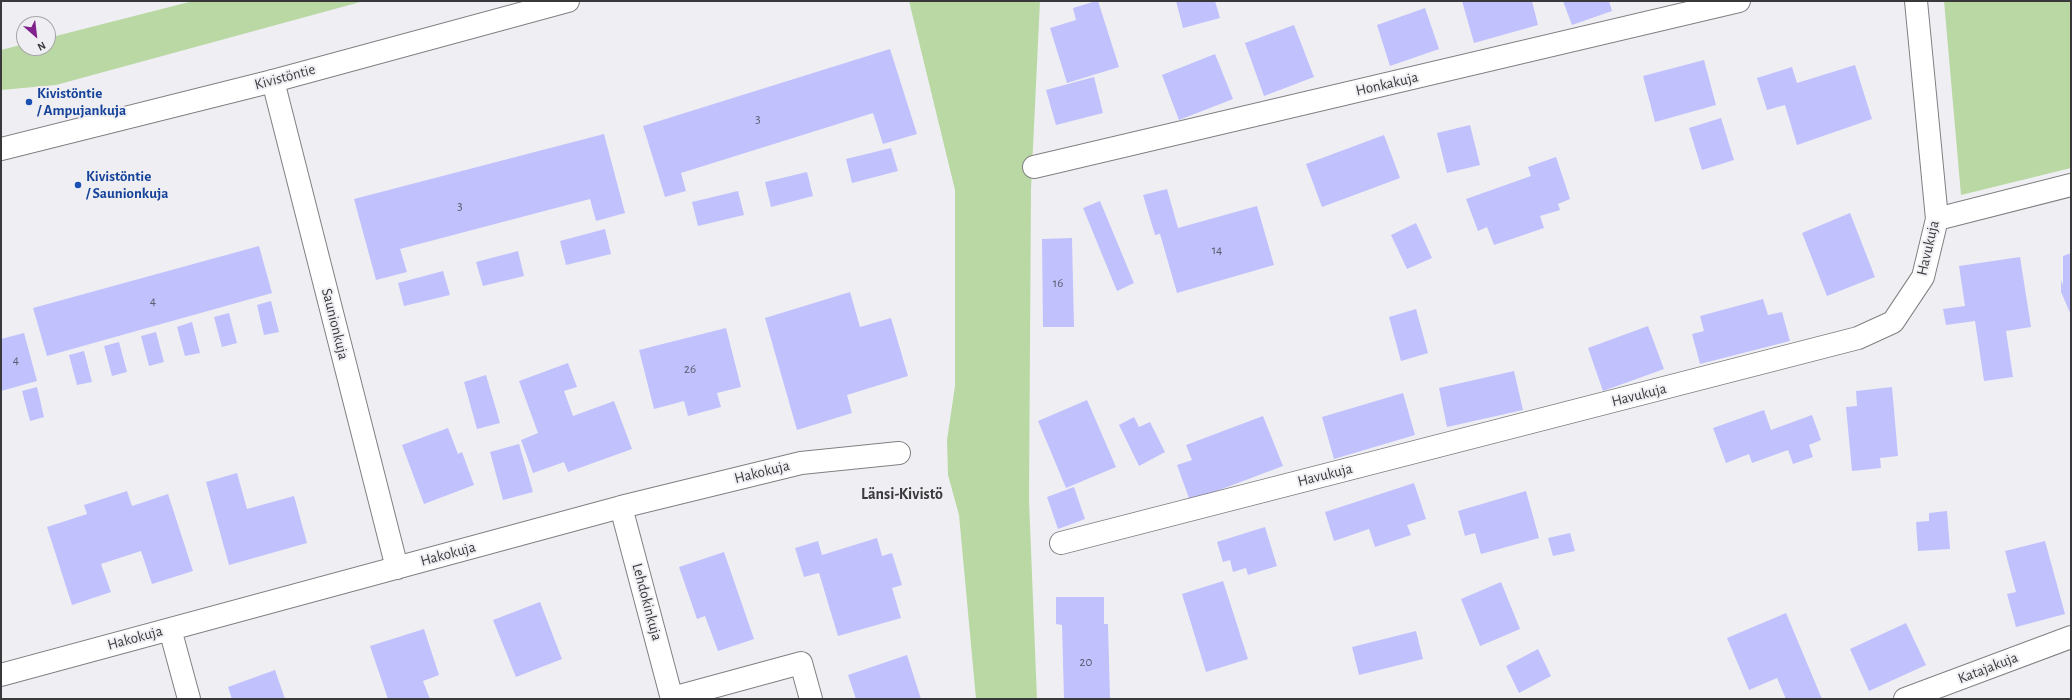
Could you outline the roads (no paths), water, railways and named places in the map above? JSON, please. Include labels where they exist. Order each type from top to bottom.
[{"type":"street","name":"Kivistöntie","points":[[1,149],[273,81],[568,1]]},
{"type":"street","name":"Honkakuja","points":[[1034,167],[1739,1]]},
{"type":"street","name":"Havukuja","points":[[1060,543],[1858,338],[1893,322],[1923,277],[1937,219],[1916,1]]},
{"type":"street","name":"Saunionkuja","points":[[273,81],[397,568]]},
{"type":"street","points":[[1937,219],[2071,186]]},
{"type":"street","name":"Hakokuja","points":[[1,675],[622,507],[801,463],[900,453]]},
{"type":"street","name":"Lehdokinkuja","points":[[622,507],[672,698],[801,663],[811,699]]},
{"type":"street","points":[[170,629],[189,699]]},
{"type":"street","name":"Katajakuja","points":[[1905,699],[2071,637]]},
{"type":"place","name":"Kivistöntie / Ampujankuja","points":[[29,102]]},
{"type":"place","name":"Kivistöntie / Saunionkuja","points":[[78,185]]},
{"type":"district","name":"Länsi-Kivistö","points":[[902,494]]}]
